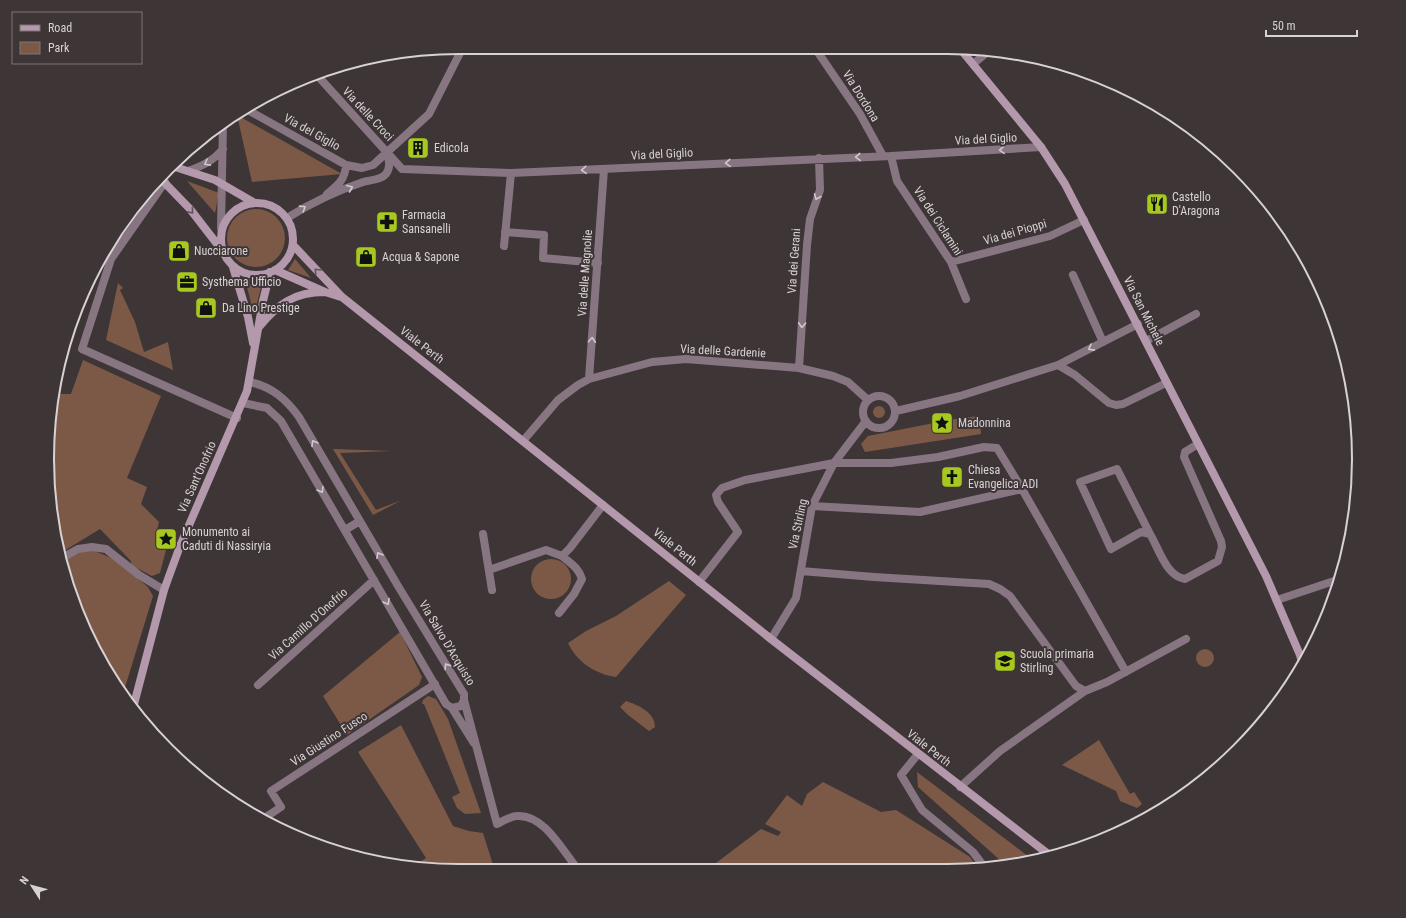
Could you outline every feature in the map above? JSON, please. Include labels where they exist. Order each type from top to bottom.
[{"type":"main road","name":"Via San Michele","points":[[965,55],[1041,148],[1065,184],[1266,576],[1301,657]]},
{"type":"main road","points":[[178,168],[223,184],[253,202],[272,205],[287,218],[293,236],[293,245],[289,255],[283,264],[272,271],[251,275],[233,267],[226,259],[220,239],[221,228],[226,218],[233,210],[242,205],[253,202]]},
{"type":"main road","points":[[165,182],[190,209],[222,249]]},
{"type":"main road","name":"Viale Perth","points":[[293,245],[342,297],[771,639],[1045,852]]},
{"type":"main road","name":"Via Sant'Onofrio","points":[[233,267],[248,317],[254,348]]},
{"type":"main road","points":[[272,271],[325,292],[342,297]]},
{"type":"main road","name":"Via Sant'Onofrio","points":[[135,701],[164,590],[180,546],[237,418],[250,382],[254,348],[272,271]]},
{"type":"main road","name":"Via Sant'Onofrio","points":[[259,328],[278,306],[298,295],[310,292],[325,292]]},
{"type":"street","points":[[387,152],[429,114],[459,54]]},
{"type":"street","name":"Via Dordona","points":[[819,54],[887,156]]},
{"type":"street","points":[[973,64],[983,56]]},
{"type":"street","name":"Via delle Croci","points":[[320,79],[387,152]]},
{"type":"street","name":"Via del Giglio","points":[[250,112],[346,165],[362,168],[373,165],[387,152]]},
{"type":"street","points":[[221,228],[223,130]]},
{"type":"street","name":"Via del Giglio","points":[[387,152],[402,169],[511,173],[1041,148]]},
{"type":"street","points":[[188,171],[215,158],[223,149]]},
{"type":"street","name":"Via del Giglio","points":[[287,218],[310,203],[363,182],[381,178],[389,169],[390,163],[387,152]]},
{"type":"street","name":"Via dei Ciclamini","points":[[887,156],[897,181],[951,262],[966,299]]},
{"type":"street","name":"Via dei Gerani","points":[[799,368],[807,245],[811,213],[820,190],[819,158]]},
{"type":"street","name":"Via del Giglio","points":[[320,200],[339,184],[346,175],[346,165]]},
{"type":"street","name":"Via delle Magnolie","points":[[590,379],[604,169]]},
{"type":"street","points":[[504,246],[511,173]]},
{"type":"street","points":[[155,192],[111,259],[82,349],[237,418]]},
{"type":"street","name":"Via dei Pioppi","points":[[951,262],[1050,236],[1084,220]]},
{"type":"street","points":[[505,232],[544,235],[542,258],[598,263]]},
{"type":"street","points":[[1073,275],[1103,342]]},
{"type":"street","points":[[1146,341],[1196,314]]},
{"type":"street","points":[[896,411],[960,396],[1058,365],[1138,324]]},
{"type":"street","name":"Via delle Gardenie","points":[[523,441],[558,400],[578,385],[590,379],[652,362],[686,359],[799,368],[833,376],[848,382],[868,400]]},
{"type":"street","points":[[1058,365],[1075,375],[1109,403],[1116,405],[1124,404],[1166,383]]},
{"type":"street","name":"Via Salvo D'Acquisto","points":[[250,382],[272,389],[291,407],[464,694],[464,700],[461,706],[452,708]]},
{"type":"street","points":[[878,395],[888,397],[895,406],[896,411],[893,421],[885,427],[874,427],[866,421],[863,410],[868,400],[878,395]]},
{"type":"street","points":[[243,403],[267,408],[281,421],[446,704],[452,708],[479,752]]},
{"type":"street","name":"Via Stirling","points":[[771,639],[796,598],[812,506],[834,462],[866,421]]},
{"type":"street","points":[[1150,534],[1141,532],[1111,549],[1080,482],[1117,469],[1171,574],[1184,580],[1218,561],[1222,547],[1221,541],[1184,457],[1185,452],[1198,444]]},
{"type":"street","points":[[699,582],[738,532],[716,499],[718,490],[745,480],[765,475],[834,462],[891,463],[938,457],[984,447],[997,448],[1022,489],[1126,672]]},
{"type":"street","points":[[812,506],[920,512],[1022,489]]},
{"type":"street","points":[[562,556],[570,548],[603,505]]},
{"type":"street","points":[[345,530],[360,521]]},
{"type":"street","points":[[483,534],[492,590]]},
{"type":"street","points":[[66,556],[78,549],[92,547],[106,549],[139,575],[164,590]]},
{"type":"street","points":[[489,570],[546,550],[562,556],[575,566],[581,573],[582,579],[574,594],[559,613]]},
{"type":"street","points":[[801,571],[989,584],[1010,596],[1076,686],[1085,691]]},
{"type":"street","name":"Via Camillo D'Onofrio","points":[[258,685],[374,580]]},
{"type":"street","points":[[1277,600],[1333,581]]},
{"type":"street","points":[[960,787],[1000,751],[1085,691],[1126,672],[1186,639]]},
{"type":"street","name":"Via Giustino Fusco","points":[[268,816],[281,808],[271,791],[435,684]]},
{"type":"street","points":[[464,700],[497,824],[515,816],[532,818],[552,837],[573,864]]},
{"type":"street","points":[[918,754],[901,775],[907,787],[922,810],[973,852],[981,862]]},
{"type":"green space","points":[[241,117],[342,174],[252,182],[238,119]]},
{"type":"green space","points":[[187,181],[219,193],[215,213]]},
{"type":"green space","points":[[256,209],[267,211],[280,222],[283,227],[285,238],[283,249],[272,262],[267,265],[256,267],[245,265],[232,254],[229,249],[227,238],[229,227],[240,214],[245,211]]},
{"type":"green space","points":[[295,259],[311,278],[288,270]]},
{"type":"green space","points":[[245,279],[263,280],[254,315]]},
{"type":"green space","points":[[118,283],[123,288],[120,290],[135,322],[144,352],[168,342],[173,370],[106,340]]},
{"type":"green space","points":[[83,360],[161,396],[127,478],[147,487],[141,504],[159,522],[156,535],[166,550],[160,573],[152,576],[131,565],[131,561],[100,529],[65,550],[57,512],[54,459],[55,433],[59,394],[71,394]]},
{"type":"green space","points":[[881,406],[884,407],[884,417],[877,418],[874,417],[873,410],[874,407]]},
{"type":"green space","points":[[979,416],[981,434],[865,452],[861,444],[868,436],[934,423],[942,426],[948,420]]},
{"type":"green space","points":[[333,449],[392,451],[340,453],[376,510],[402,500],[373,515]]},
{"type":"green space","points":[[85,547],[114,559],[148,587],[153,596],[125,688],[108,662],[85,614],[75,589],[66,555]]},
{"type":"green space","points":[[551,559],[565,565],[571,579],[565,593],[551,599],[537,593],[531,579],[537,565]]},
{"type":"green space","points":[[669,581],[686,595],[616,677],[594,670],[576,656],[568,643],[586,631],[616,616]]},
{"type":"green space","points":[[400,632],[422,677],[419,685],[347,735],[323,696]]},
{"type":"green space","points":[[1205,649],[1211,652],[1214,658],[1211,664],[1205,667],[1199,664],[1196,658],[1199,652]]},
{"type":"green space","points":[[428,696],[436,699],[448,719],[481,813],[465,814],[457,808],[452,797],[460,793],[424,704],[422,704],[423,700]]},
{"type":"green space","points":[[626,701],[649,713],[655,727],[649,731],[628,715],[620,707]]},
{"type":"green space","points":[[401,725],[453,826],[469,831],[483,833],[493,864],[420,862],[426,858],[358,752]]},
{"type":"green space","points":[[1099,740],[1130,794],[1134,792],[1142,804],[1137,808],[1120,801],[1116,791],[1062,765]]},
{"type":"green space","points":[[917,772],[1027,856],[1001,861],[918,787]]},
{"type":"green space","points":[[823,782],[881,812],[896,810],[970,857],[974,863],[715,864],[761,829],[778,836],[781,832],[765,824],[787,795],[802,806],[807,794]]},
{"type":"place","name":"Edicola","points":[[418,148]]},
{"type":"place","name":"Castello D'Aragona","points":[[1157,204]]},
{"type":"place","name":"Farmacia Sansanelli","points":[[387,222]]},
{"type":"place","name":"Nucciarone","points":[[179,251]]},
{"type":"place","name":"Acqua & Sapone","points":[[366,257]]},
{"type":"place","name":"Systhema Ufficio","points":[[187,282]]},
{"type":"place","name":"Da Lino Prestige","points":[[206,308]]},
{"type":"place","name":"Madonnina","points":[[942,423]]},
{"type":"place","name":"Chiesa Evangelica ADI","points":[[952,477]]},
{"type":"place","name":"Monumento ai Caduti di Nassiryia","points":[[166,539]]},
{"type":"place","name":"Scuola primaria Stirling","points":[[1005,661]]}]
